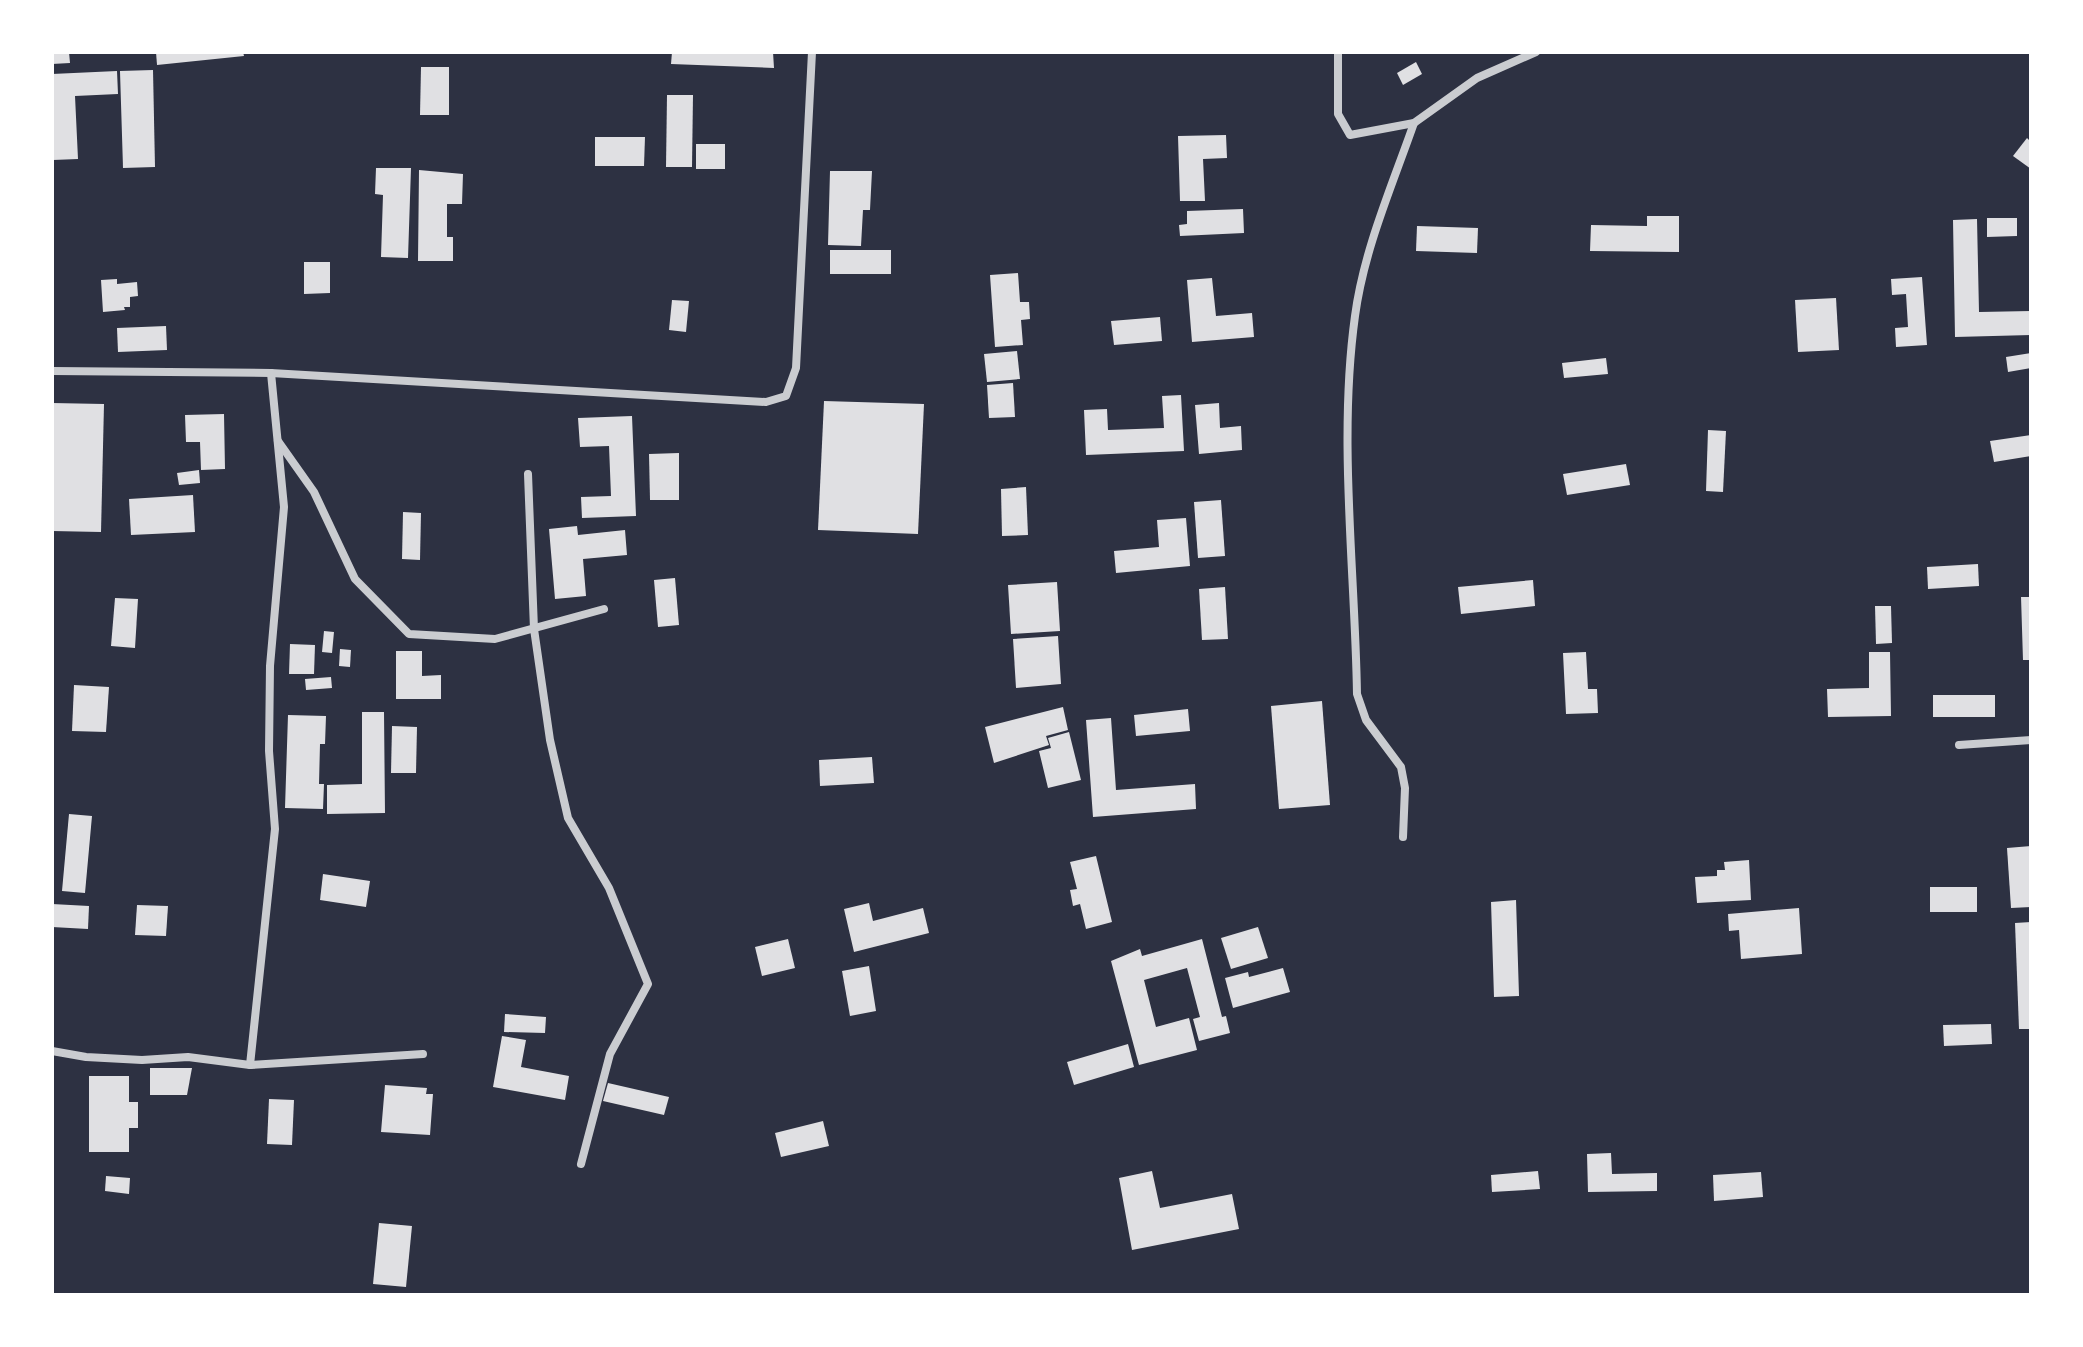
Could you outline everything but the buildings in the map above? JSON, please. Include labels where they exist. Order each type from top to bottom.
[{"type":"street","points":[[52,371],[271,373],[766,402],[786,396],[796,368],[812,52]]},
{"type":"street","points":[[1338,52],[1338,114],[1350,135],[1414,123],[1477,78],[1536,52]]},
{"type":"street","points":[[1403,837],[1405,788],[1401,767],[1366,720],[1357,694],[1347,437],[1355,314],[1381,209],[1414,123]]},
{"type":"street","points":[[250,1065],[275,829],[269,751],[270,666],[284,507],[271,373]]},
{"type":"street","points":[[277,440],[314,492],[355,579],[409,634],[495,639],[604,609]]},
{"type":"street","points":[[528,474],[534,629],[550,740],[568,818],[609,888],[648,984],[610,1054],[581,1164]]},
{"type":"street","points":[[1959,745],[2031,740]]},
{"type":"street","points":[[52,1051],[86,1057],[142,1060],[188,1057],[250,1065],[423,1054]]}]
